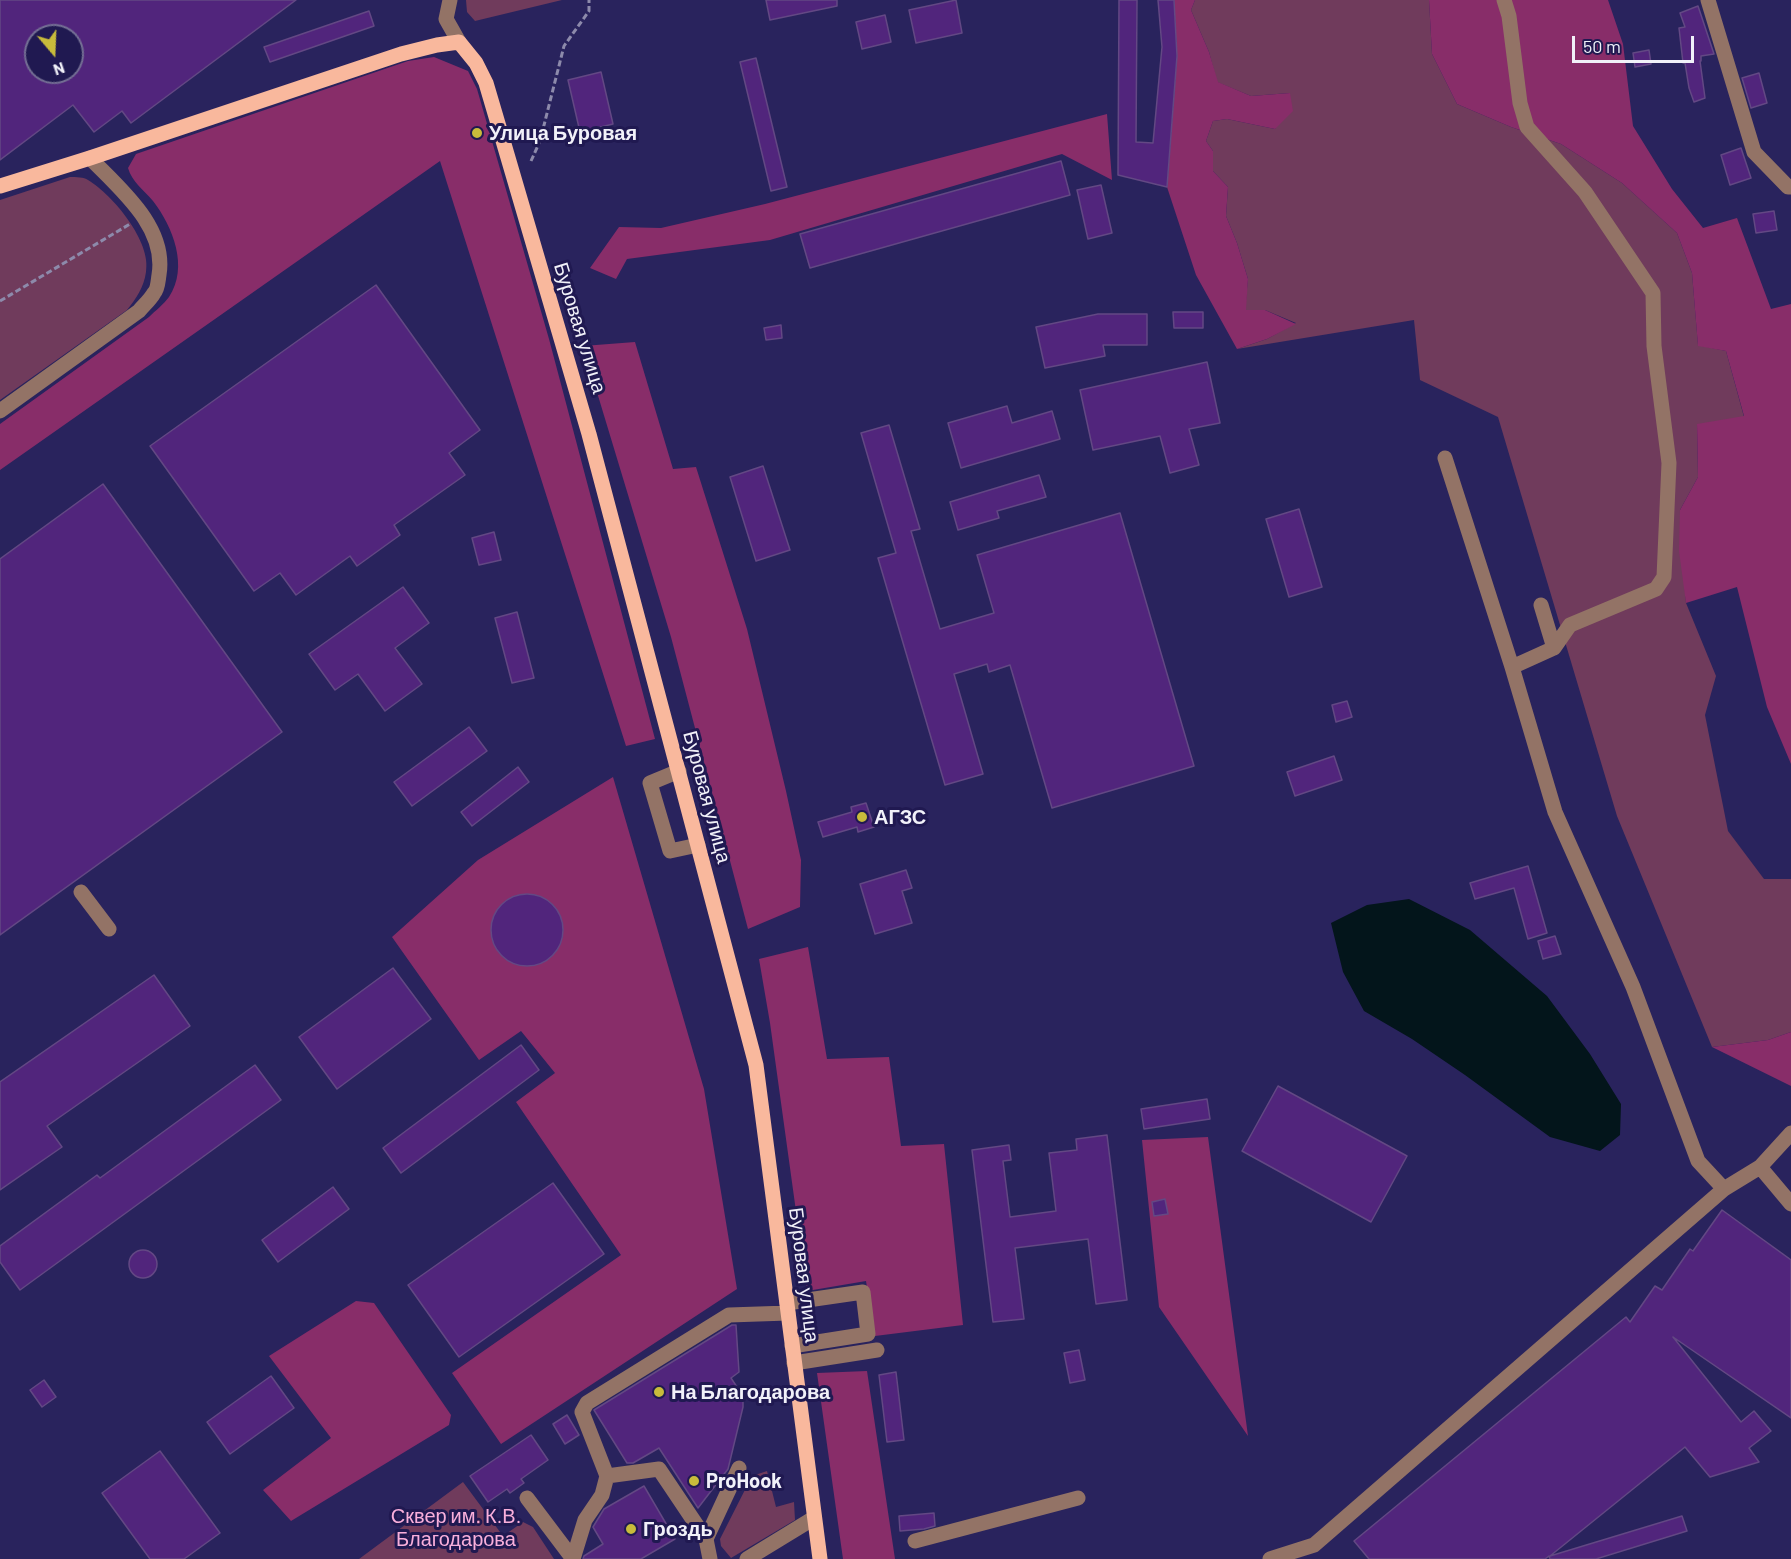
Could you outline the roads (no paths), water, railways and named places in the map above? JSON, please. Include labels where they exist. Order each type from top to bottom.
[{"type":"main road","name":"Буровая улица","points":[[459,42],[476,63],[486,84],[590,434],[756,1065],[820,1559]]},
{"type":"main road","points":[[0,186],[401,54],[459,42]]},
{"type":"street","points":[[450,0],[446,18],[459,42]]},
{"type":"street","points":[[1504,0],[1509,16],[1520,103],[1527,127],[1585,192],[1653,293],[1653,346],[1669,463],[1664,577],[1656,589],[1570,625],[1554,648],[1512,667]]},
{"type":"street","points":[[1708,0],[1754,152],[1788,187],[1791,187]]},
{"type":"street","points":[[0,411],[139,311],[156,292],[160,266],[156,244],[144,216],[129,197],[90,158]]},
{"type":"street","points":[[1445,458],[1512,667],[1555,812],[1633,987],[1698,1161],[1724,1189]]},
{"type":"street","points":[[1541,604],[1554,648]]},
{"type":"street","points":[[679,771],[650,783],[670,851],[698,845]]},
{"type":"street","points":[[81,892],[109,929]]},
{"type":"street","points":[[1270,1559],[1314,1545],[1724,1189],[1760,1167],[1791,1133]]},
{"type":"street","points":[[1760,1167],[1791,1204]]},
{"type":"street","points":[[573,1559],[585,1520],[602,1495],[608,1476],[582,1412],[587,1403],[729,1315],[787,1308],[863,1292],[868,1334],[792,1346]]},
{"type":"street","points":[[794,1363],[877,1350]]},
{"type":"street","points":[[706,1539],[739,1468]]},
{"type":"street","points":[[608,1476],[659,1469],[706,1539],[710,1559]]},
{"type":"street","points":[[527,1498],[573,1559]]},
{"type":"street","points":[[915,1541],[1078,1498]]},
{"type":"street","points":[[747,1559],[814,1518]]},
{"type":"place","name":"Улица Буровая","points":[[477,133]]},
{"type":"place","name":"АГЗС","points":[[862,817]]},
{"type":"place","name":"На Благодарова","points":[[659,1392]]},
{"type":"place","name":"ProHook","points":[[694,1481]]},
{"type":"place","name":"Гроздь","points":[[631,1529]]},
{"type":"park label","name":"Сквер им. К.В. Благодарова","points":[[456,1528]]}]
